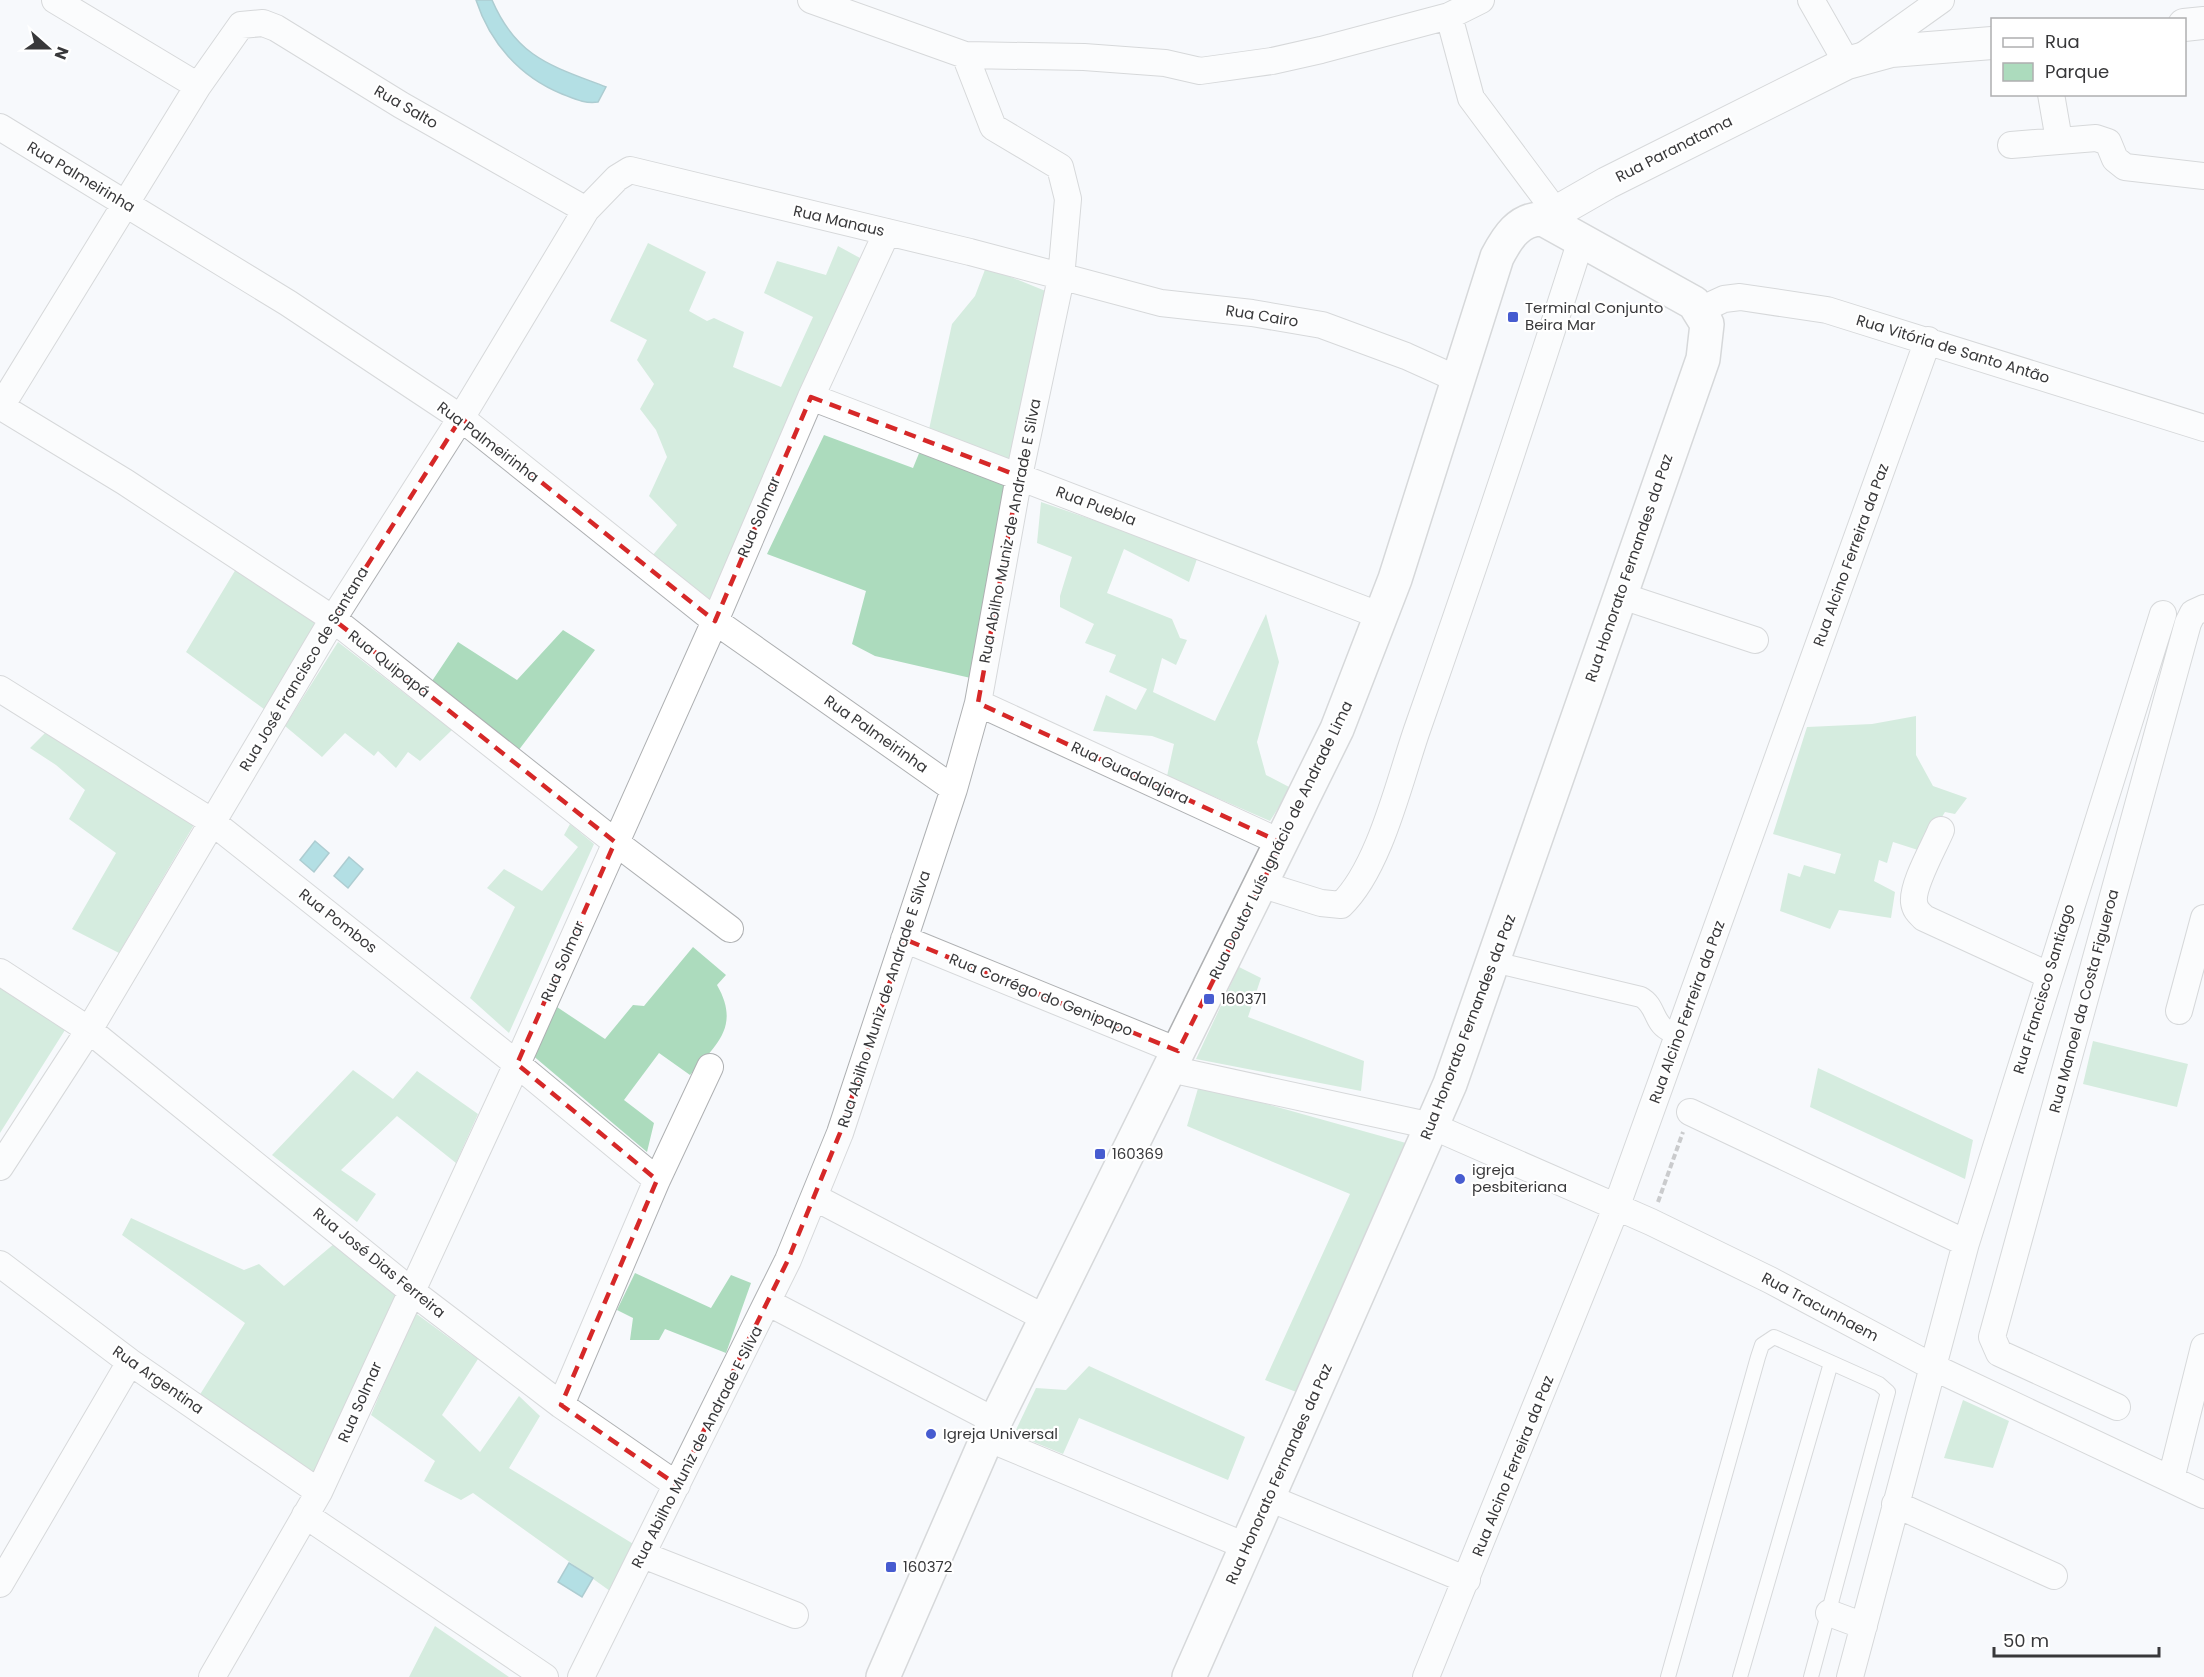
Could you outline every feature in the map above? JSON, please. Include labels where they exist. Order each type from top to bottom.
[{"type":"main road","points":[[1550,215],[1581,240],[1684,297],[1700,310]]},
{"type":"main road","name":"Rua Paranatama","points":[[1457,379],[1497,257],[1506,241],[1528,220],[1550,215]]},
{"type":"main road","name":"Rua Honorato Fernandes da Paz","points":[[1189,1677],[1432,1126],[1494,963],[1619,596],[1703,359],[1707,324],[1700,310]]},
{"type":"main road","name":"Rua Doutor Luís Ignácio de Andrade Lima","points":[[883,1677],[991,1429],[1337,729],[1382,616],[1457,379]]},
{"type":"street","points":[[0,407],[198,86],[55,0]]},
{"type":"street","points":[[811,0],[965,55],[1084,57],[1165,63],[1200,71],[1272,61],[1449,16],[1481,0]]},
{"type":"street","points":[[1811,0],[1852,62],[1941,0]]},
{"type":"street","points":[[1449,16],[1471,98],[1550,215]]},
{"type":"street","name":"Rua Salto","points":[[198,86],[241,25],[250,22],[276,28],[401,105],[586,210]]},
{"type":"street","points":[[2186,25],[2204,23]]},
{"type":"street","name":"Rua Paranatama","points":[[1550,215],[1607,183],[1852,62],[1891,51],[1991,43]]},
{"type":"street","name":"Rua Abilho Muniz de Andrade E Silva","points":[[581,1677],[769,1303],[814,1197],[840,1132],[954,789],[978,703],[1019,476],[1061,278],[1068,199],[1060,167],[993,127],[965,55]]},
{"type":"street","points":[[2051,96],[2059,140]]},
{"type":"street","name":"Rua Palmeirinha","points":[[0,127],[288,303],[461,418],[715,621],[954,789]]},
{"type":"street","points":[[2011,145],[2059,140],[2103,139],[2111,147],[2115,159],[2125,167],[2204,176]]},
{"type":"street","name":"Rua Manaus","points":[[617,178],[630,170],[645,173],[1061,278]]},
{"type":"street","name":"Rua José Francisco de Santana","points":[[0,1167],[88,1030],[333,619],[461,418],[586,210],[617,178]]},
{"type":"street","name":"Rua Solmar","points":[[212,1677],[319,1492],[410,1290],[517,1064],[715,621],[810,397],[886,232]]},
{"type":"street","points":[[1260,884],[1321,903],[1341,905],[1351,895],[1364,875],[1384,827],[1476,565],[1581,240]]},
{"type":"street","name":"Rua Cairo","points":[[1061,278],[1161,303],[1252,313],[1322,325],[1395,352],[1457,379]]},
{"type":"street","name":"Rua Vitória de Santo Antão","points":[[1700,310],[1724,299],[1740,297],[1827,310],[2204,428]]},
{"type":"street","name":"Rua Alcino Ferreira da Paz","points":[[1426,1677],[1616,1208],[1928,340]]},
{"type":"street","name":"Rua Puebla","points":[[810,397],[1382,616]]},
{"type":"street","name":"Rua Quipapá","points":[[0,407],[125,482],[333,619],[615,842],[730,929]]},
{"type":"street","points":[[1619,596],[1755,640]]},
{"type":"street","name":"Rua Manoel da Costa Figueroa","points":[[2044,1375],[1999,1353],[1992,1337],[1994,1324],[2188,623],[2193,613],[2204,609]]},
{"type":"street","name":"Rua Francisco Santiago","points":[[1850,1677],[1966,1243],[2048,975],[2163,614]]},
{"type":"street","name":"Rua Pombos","points":[[0,689],[211,821],[517,1064],[657,1180]]},
{"type":"street","name":"Rua Guadalajara","points":[[978,703],[1282,843]]},
{"type":"street","points":[[1941,830],[1916,889],[1913,900],[1915,910],[1924,918],[2048,975]]},
{"type":"street","points":[[2179,1011],[2204,918]]},
{"type":"street","name":"Rua Corrégo do Genipapo","points":[[904,939],[1174,1060],[1432,1126]]},
{"type":"street","points":[[1494,963],[1641,997],[1648,1001],[1658,1023],[1667,1030]]},
{"type":"street","name":"Rua José Dias Ferreira","points":[[0,972],[88,1030],[410,1290],[561,1405],[677,1485]]},
{"type":"street","points":[[561,1405],[657,1180],[710,1067]]},
{"type":"street","points":[[1690,1112],[1966,1243]]},
{"type":"street","name":"Rua Tracunhaem","points":[[1432,1126],[1651,1222],[1770,1280],[1933,1367],[2204,1495]]},
{"type":"street","points":[[814,1197],[1046,1318]]},
{"type":"street","name":"Rua Argentina","points":[[0,1264],[130,1362],[319,1492]]},
{"type":"street","points":[[769,1303],[991,1429],[1248,1546]]},
{"type":"street","points":[[2171,1479],[2204,1347]]},
{"type":"street","points":[[0,1584],[130,1362]]},
{"type":"street","points":[[2027,1411],[2044,1375],[2116,1407]]},
{"type":"street","points":[[1269,1498],[1467,1580]]},
{"type":"street","points":[[1895,1504],[2054,1576]]},
{"type":"street","points":[[305,1515],[545,1677]]},
{"type":"street","points":[[643,1555],[795,1615]]},
{"type":"street","points":[[1829,1612],[1864,1626]]},
{"type":"lane","points":[[1668,1677],[1762,1345],[1774,1337],[1879,1384],[1887,1392],[1811,1677]]},
{"type":"lane","points":[[1740,1677],[1831,1363]]},
{"type":"path","points":[[1651,1222],[1690,1112]]},
{"type":"highlighted area","points":[[811,397],[1019,476],[978,703],[1282,843],[1178,1051],[904,939],[840,1133],[788,1260],[677,1485],[561,1405],[657,1180],[517,1064],[615,842],[333,619],[461,418],[715,621]]},
{"type":"green space","points":[[648,243],[706,272],[689,311],[707,321],[714,318],[744,332],[733,367],[781,387],[813,317],[764,293],[777,261],[826,275],[838,246],[860,258],[712,601],[653,555],[677,525],[649,496],[667,457],[656,430],[640,409],[654,384],[637,360],[647,340],[610,321]]},
{"type":"green space","points":[[986,267],[1048,292],[1011,465],[928,434],[952,324],[975,296]]},
{"type":"green space","points":[[824,435],[913,468],[922,446],[1011,482],[975,679],[875,656],[852,644],[866,591],[767,554]]},
{"type":"green space","points":[[1041,502],[1198,556],[1189,582],[1124,549],[1107,593],[1172,619],[1180,638],[1187,640],[1176,665],[1162,658],[1153,692],[1215,721],[1266,614],[1279,662],[1257,742],[1266,775],[1291,788],[1270,821],[1167,776],[1174,744],[1152,736],[1093,731],[1106,695],[1136,710],[1147,689],[1109,672],[1116,655],[1085,643],[1094,624],[1060,607],[1060,596],[1072,557],[1037,543]]},
{"type":"green space","points":[[236,569],[318,619],[268,712],[186,652]]},
{"type":"green space","points":[[563,630],[595,650],[518,751],[432,681],[458,642],[517,680]]},
{"type":"green space","points":[[338,642],[452,730],[420,761],[408,752],[396,768],[378,751],[374,756],[345,733],[322,757],[285,726]]},
{"type":"green space","points":[[1916,716],[1916,755],[1933,786],[1967,798],[1955,814],[1945,812],[1921,851],[1893,842],[1887,863],[1879,860],[1874,881],[1895,892],[1891,918],[1839,910],[1830,929],[1780,911],[1788,873],[1800,877],[1804,865],[1835,874],[1841,854],[1773,834],[1807,727],[1872,724]]},
{"type":"green space","points":[[45,733],[195,823],[119,953],[72,929],[116,853],[69,819],[85,790],[56,765],[30,748]]},
{"type":"green space","points":[[570,824],[594,844],[509,1033],[470,998],[515,907],[487,888],[504,869],[542,891],[578,847],[564,835]]},
{"type":"green space","points":[[693,947],[726,975],[717,985],[727,1013],[726,1024],[709,1054],[690,1075],[659,1053],[624,1100],[654,1123],[647,1152],[531,1054],[554,1005],[605,1039],[633,1005],[644,1006]]},
{"type":"green space","points":[[1239,967],[1261,978],[1248,1017],[1364,1061],[1361,1091],[1196,1059]]},
{"type":"green space","points":[[0,985],[65,1030],[0,1133]]},
{"type":"green space","points":[[2093,1041],[2188,1064],[2177,1107],[2083,1084]]},
{"type":"green space","points":[[1818,1068],[1973,1140],[1965,1179],[1810,1107]]},
{"type":"green space","points":[[353,1070],[393,1099],[417,1071],[478,1114],[456,1163],[397,1116],[341,1170],[376,1194],[357,1222],[272,1155]]},
{"type":"green space","points":[[1199,1085],[1406,1143],[1299,1393],[1265,1380],[1350,1194],[1187,1126]]},
{"type":"green space","points":[[131,1218],[244,1270],[259,1264],[284,1286],[335,1243],[397,1295],[314,1476],[199,1396],[245,1323],[122,1235]]},
{"type":"green space","points":[[635,1273],[711,1308],[731,1275],[751,1283],[726,1353],[665,1329],[659,1340],[630,1340],[633,1318],[617,1310]]},
{"type":"green space","points":[[414,1312],[478,1359],[442,1415],[480,1452],[519,1396],[540,1416],[509,1468],[635,1545],[610,1591],[473,1493],[461,1500],[424,1481],[435,1461],[371,1415]]},
{"type":"green space","points":[[1089,1366],[1245,1437],[1228,1480],[1079,1418],[1063,1454],[1014,1434],[1036,1388],[1066,1390]]},
{"type":"green space","points":[[1963,1400],[2009,1421],[1993,1468],[1944,1458]]},
{"type":"green space","points":[[435,1626],[509,1677],[409,1677]]},
{"type":"water","points":[[476,0],[492,0],[513,35],[538,57],[553,66],[606,87],[598,102],[584,102],[562,94],[547,87],[520,68],[498,44]]},
{"type":"water","points":[[315,841],[329,853],[314,872],[300,860]]},
{"type":"water","points":[[349,857],[363,869],[348,888],[334,876]]},
{"type":"water","points":[[569,1563],[593,1578],[582,1597],[558,1582]]},
{"type":"place","name":"Terminal Conjunto Beira Mar","points":[[1513,317]]},
{"type":"place","name":"160371","points":[[1209,999]]},
{"type":"place","name":"160369","points":[[1100,1154]]},
{"type":"place","name":"igreja pesbiteriana","points":[[1460,1179]]},
{"type":"place","name":"Igreja Universal","points":[[931,1434]]},
{"type":"place","name":"160372","points":[[891,1567]]}]
